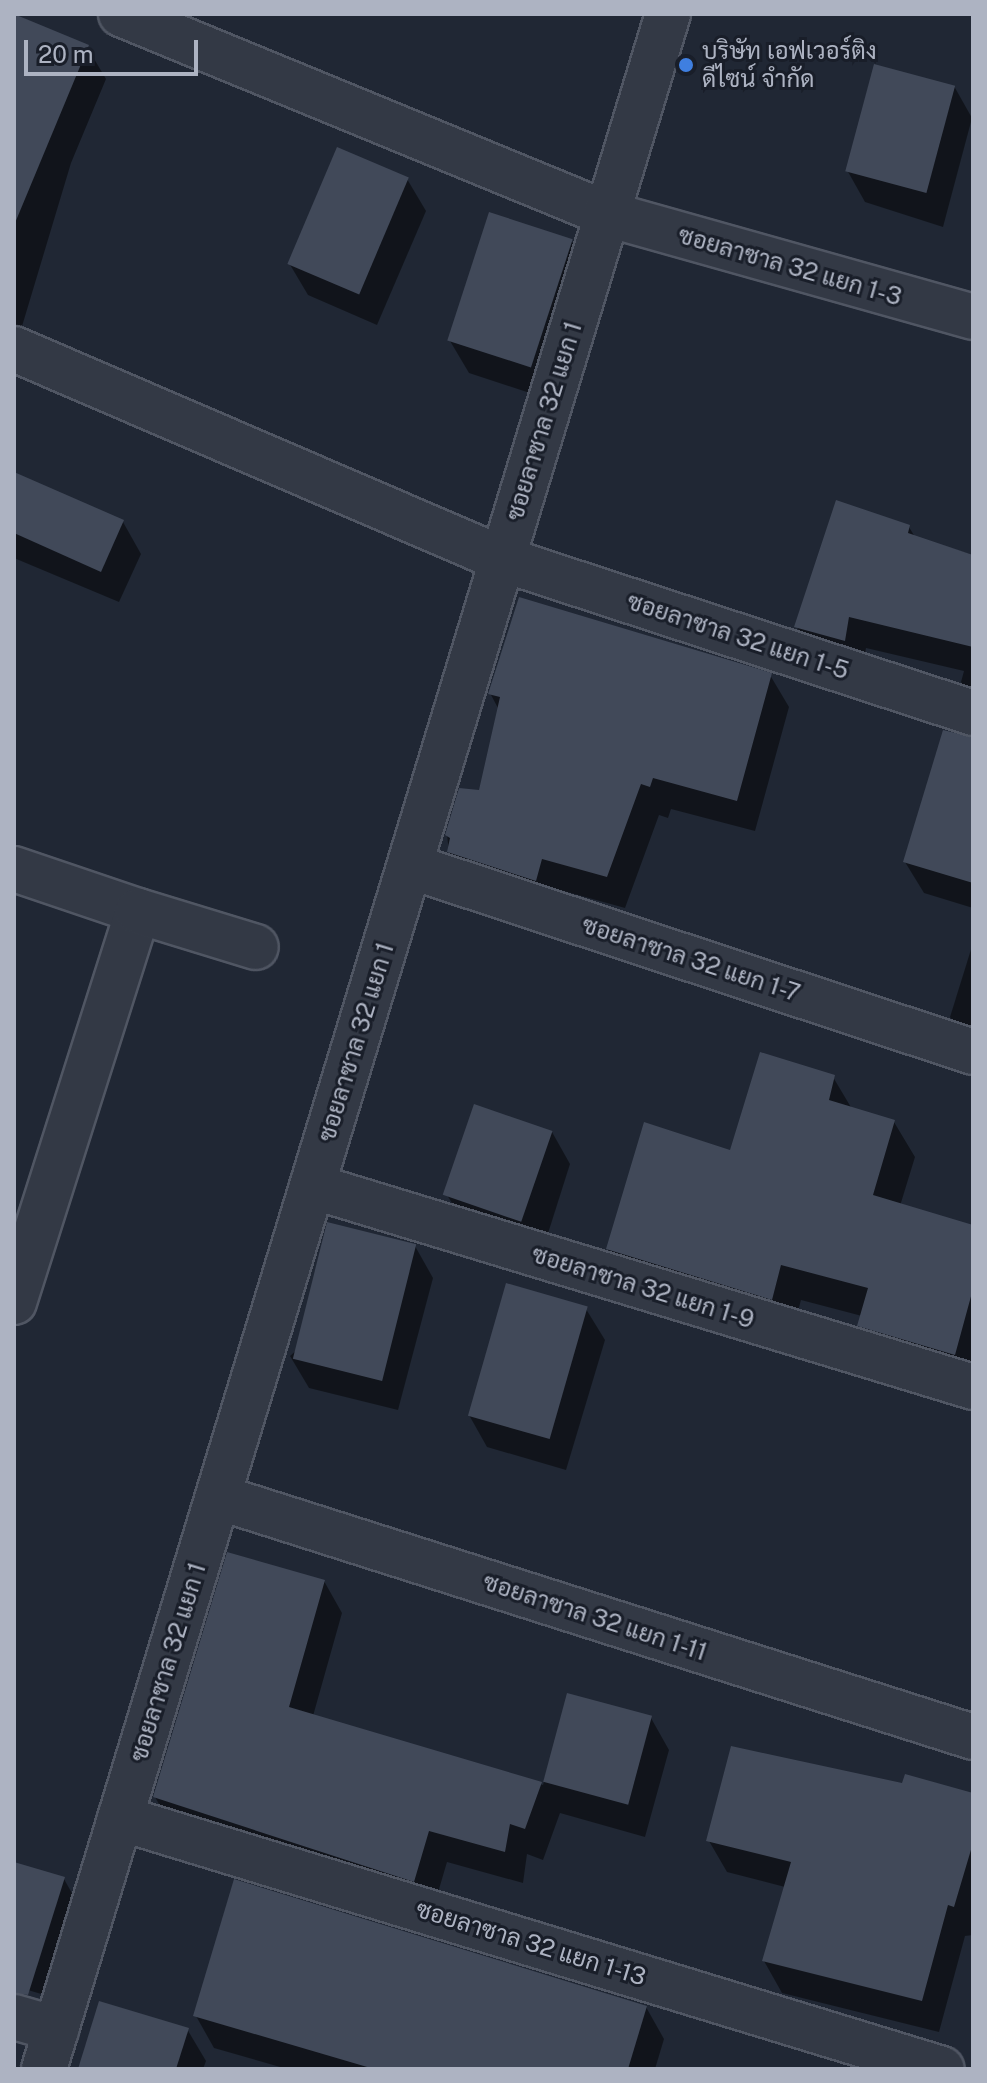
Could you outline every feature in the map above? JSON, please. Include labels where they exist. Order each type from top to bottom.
[{"type":"street","name":"ซอยลาซาล 32 แยก 1-3","points":[[121,14],[607,214],[973,317]]},
{"type":"street","name":"ซอยลาซาล 32 แยก 1","points":[[50,2049],[668,14]]},
{"type":"street","name":"ซอยลาซาล 32 แยก 1-5","points":[[14,349],[502,559],[973,713]]},
{"type":"street","name":"ซอยลาซาล 32 แยก 1-7","points":[[410,866],[973,1052]]},
{"type":"street","points":[[14,869],[256,947]]},
{"type":"street","points":[[14,1302],[138,911]]},
{"type":"street","name":"ซอยลาซาล 32 แยก 1-9","points":[[312,1186],[973,1387]]},
{"type":"street","name":"ซอยลาซาล 32 แยก 1-11","points":[[218,1497],[973,1737]]},
{"type":"street","name":"ซอยลาซาล 32 แยก 1-13","points":[[120,1818],[942,2069]]},
{"type":"street","points":[[14,2017],[50,2049]]},
{"type":"building","points":[[14,14],[89,45],[15,223],[14,222]]},
{"type":"building","points":[[874,64],[955,86],[926,193],[845,171]]},
{"type":"building","points":[[337,147],[409,177],[359,294],[287,264]]},
{"type":"building","points":[[489,212],[573,239],[531,368],[447,340]]},
{"type":"building","points":[[14,472],[124,520],[101,572],[14,533]]},
{"type":"building","points":[[836,500],[910,525],[908,533],[973,555],[973,647],[849,617],[845,641],[794,627]]},
{"type":"building","points":[[519,597],[772,673],[737,801],[653,778],[650,787],[641,784],[607,877],[542,859],[536,881],[447,852],[450,838],[445,835],[459,788],[479,790],[500,697],[488,694]]},
{"type":"building","points":[[943,730],[973,737],[973,883],[903,862]]},
{"type":"building","points":[[760,1052],[835,1075],[829,1100],[895,1120],[873,1195],[973,1225],[973,1289],[955,1355],[857,1326],[868,1288],[781,1265],[772,1300],[606,1249],[644,1122],[730,1150]]},
{"type":"building","points":[[474,1104],[552,1131],[521,1222],[443,1195]]},
{"type":"building","points":[[327,1222],[416,1244],[382,1381],[293,1359]]},
{"type":"building","points":[[506,1283],[588,1306],[550,1439],[468,1416]]},
{"type":"building","points":[[227,1552],[325,1580],[289,1707],[542,1782],[525,1829],[510,1824],[505,1852],[429,1831],[414,1882],[153,1797]]},
{"type":"building","points":[[567,1693],[652,1716],[628,1805],[543,1782]]},
{"type":"building","points":[[731,1746],[902,1783],[905,1774],[973,1793],[973,1843],[954,1907],[948,1905],[922,2001],[762,1961],[791,1862],[706,1841]]},
{"type":"building","points":[[14,1862],[65,1877],[28,1995],[14,1993]]},
{"type":"building","points":[[234,1879],[647,2006],[628,2069],[374,2069],[193,2016]]},
{"type":"building","points":[[99,2001],[189,2028],[176,2069],[78,2069]]},
{"type":"place","name":"บริษัท เอฟเวอร์ติง ดีไซน์ จำกัด","points":[[686,65]]}]
